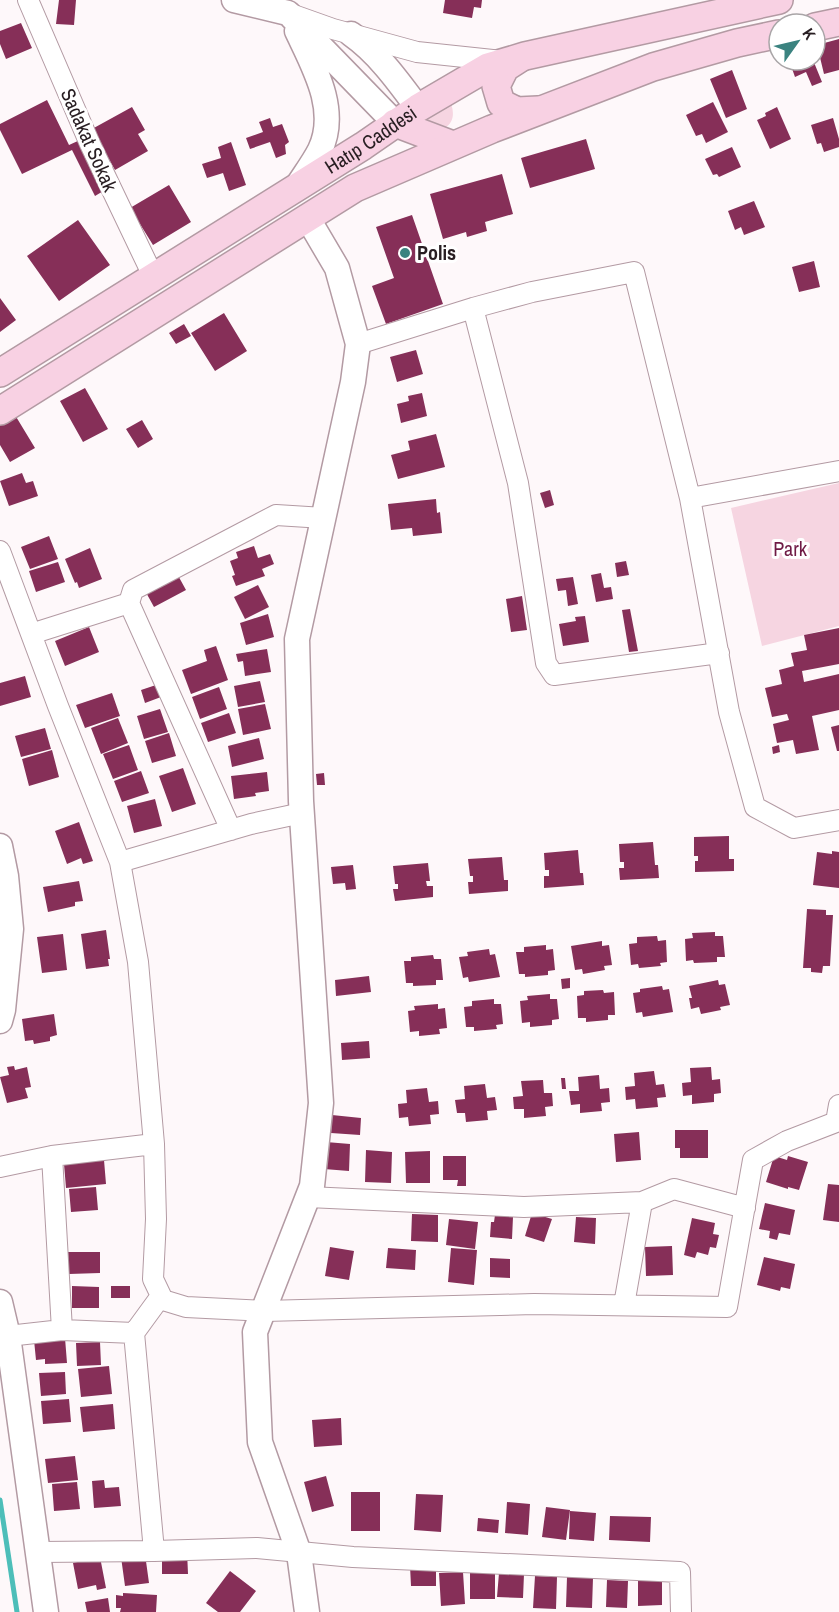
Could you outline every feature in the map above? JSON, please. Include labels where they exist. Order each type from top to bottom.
[{"type":"main road","name":"Hatıp Caddesi","points":[[0,373],[154,278],[297,185],[363,146],[418,108],[488,67],[710,7],[779,0]]},
{"type":"main road","name":"Hatıp Caddesi","points":[[0,411],[355,188],[453,145],[653,67],[767,37]]},
{"type":"main road","points":[[515,59],[505,68],[496,86],[501,103],[516,111],[540,110]]},
{"type":"main road","points":[[395,123],[453,145]]},
{"type":"street","name":"Sadakat Sokak","points":[[28,0],[90,144],[154,278]]},
{"type":"street","points":[[234,0],[285,6],[351,34],[417,52],[515,59]]},
{"type":"street","points":[[285,6],[395,123]]},
{"type":"street","points":[[285,6],[321,80],[327,117],[321,149],[297,185]]},
{"type":"street","points":[[351,34],[362,41],[389,70],[418,108]]},
{"type":"street","points":[[307,217],[337,268],[358,344],[353,381],[297,639],[302,813],[321,1103],[312,1186],[255,1332],[260,1442],[299,1553],[307,1612]]},
{"type":"street","points":[[358,344],[532,292],[634,272],[690,498],[729,712],[755,807],[794,828],[839,820]]},
{"type":"street","points":[[473,308],[518,483],[546,663],[554,675],[719,653]]},
{"type":"street","points":[[690,498],[839,471]]},
{"type":"street","points":[[231,830],[129,603],[133,591],[276,515],[324,518]]},
{"type":"street","points":[[0,552],[120,862],[138,962],[154,1144],[156,1219],[153,1279],[163,1300],[186,1306],[264,1311],[534,1304],[727,1306],[753,1160],[838,1116]]},
{"type":"street","points":[[31,634],[129,603]]},
{"type":"street","points":[[120,862],[231,830],[302,813]]},
{"type":"street","points":[[0,846],[6,876],[11,929],[0,1021]]},
{"type":"street","points":[[0,1167],[52,1156],[154,1144]]},
{"type":"street","points":[[52,1156],[62,1330]]},
{"type":"street","points":[[308,1197],[524,1207],[642,1202],[674,1188],[745,1208]]},
{"type":"street","points":[[624,1305],[642,1202]]},
{"type":"street","points":[[154,1551],[134,1333],[161,1296]]},
{"type":"street","points":[[0,1302],[8,1336],[46,1612]]},
{"type":"street","points":[[8,1336],[62,1330],[134,1333]]},
{"type":"street","points":[[39,1552],[257,1548],[299,1553],[680,1572],[681,1612]]},
{"type":"green space","points":[[414,99],[450,101],[452,120],[445,128],[427,133]]},
{"type":"green space","name":"Park","points":[[839,483],[839,626],[762,646],[731,508]]},
{"type":"building","points":[[59,0],[76,0],[74,25],[56,24]]},
{"type":"building","points":[[445,0],[482,0],[481,8],[474,7],[472,18],[443,13]]},
{"type":"building","points":[[21,23],[32,48],[6,59],[0,44],[0,31]]},
{"type":"building","points":[[839,39],[839,70],[824,74],[824,72],[827,72],[827,42]]},
{"type":"building","points":[[732,70],[747,109],[726,118],[710,79]]},
{"type":"building","points":[[793,72],[806,72],[795,77]]},
{"type":"building","points":[[806,72],[818,72],[822,82],[812,86]]},
{"type":"building","points":[[47,100],[69,145],[80,140],[105,190],[95,196],[72,150],[22,174],[0,130],[0,124]]},
{"type":"building","points":[[713,102],[728,132],[706,143],[702,134],[696,136],[686,115]]},
{"type":"building","points":[[132,107],[145,130],[138,134],[148,151],[115,170],[92,129]]},
{"type":"building","points":[[777,107],[791,139],[770,149],[757,120]]},
{"type":"building","points":[[270,118],[273,127],[282,124],[289,142],[285,145],[286,154],[276,158],[270,142],[250,149],[246,138],[263,132],[259,122]]},
{"type":"building","points":[[833,118],[839,147],[824,152],[821,143],[817,144],[811,125]]},
{"type":"building","points":[[586,139],[595,169],[530,188],[521,158]]},
{"type":"building","points":[[231,142],[246,185],[229,191],[223,173],[207,178],[202,164],[221,158],[218,147]]},
{"type":"building","points":[[732,147],[741,167],[719,177],[717,174],[713,175],[705,159]]},
{"type":"building","points":[[502,174],[513,214],[485,222],[487,231],[467,237],[466,232],[443,239],[430,194]]},
{"type":"building","points":[[169,185],[191,222],[153,245],[130,208]]},
{"type":"building","points":[[754,201],[765,227],[744,235],[741,227],[735,230],[728,211]]},
{"type":"building","name":"Polis","points":[[412,215],[443,304],[386,324],[372,286],[394,278],[376,227]]},
{"type":"building","points":[[78,220],[110,265],[59,301],[27,256]]},
{"type":"building","points":[[814,261],[820,287],[799,292],[792,267]]},
{"type":"building","points":[[0,298],[16,320],[0,332]]},
{"type":"building","points":[[224,313],[247,351],[215,371],[191,333]]},
{"type":"building","points":[[184,324],[191,336],[176,344],[169,333]]},
{"type":"building","points":[[416,350],[423,374],[397,382],[390,357]]},
{"type":"building","points":[[85,388],[108,429],[83,442],[60,401]]},
{"type":"building","points":[[422,393],[427,416],[401,423],[397,404],[409,401],[408,396]]},
{"type":"building","points":[[15,415],[35,448],[10,462],[0,445],[0,424]]},
{"type":"building","points":[[142,420],[153,439],[138,448],[126,429]]},
{"type":"building","points":[[436,434],[445,467],[398,479],[391,455],[410,450],[408,441]]},
{"type":"building","points":[[22,473],[26,483],[33,481],[38,496],[9,506],[0,481]]},
{"type":"building","points":[[550,490],[554,505],[545,508],[540,493]]},
{"type":"building","points":[[436,499],[442,533],[413,536],[412,528],[391,530],[388,504]]},
{"type":"building","points":[[49,536],[58,559],[30,569],[21,547]]},
{"type":"building","points":[[254,546],[258,558],[270,554],[274,564],[262,569],[265,576],[236,586],[230,561],[238,558],[236,552]]},
{"type":"building","points":[[90,548],[102,579],[79,588],[65,559]]},
{"type":"building","points":[[626,561],[629,575],[617,577],[615,563]]},
{"type":"building","points":[[58,562],[65,582],[36,592],[29,571]]},
{"type":"building","points":[[175,570],[186,590],[154,607],[143,587]]},
{"type":"building","points":[[601,573],[604,588],[611,587],[613,599],[596,602],[591,575]]},
{"type":"building","points":[[573,577],[578,604],[568,606],[566,590],[558,591],[556,579]]},
{"type":"building","points":[[258,585],[269,607],[245,619],[234,597]]},
{"type":"building","points":[[522,596],[527,630],[511,632],[506,599]]},
{"type":"building","points":[[630,609],[638,651],[629,652],[622,610]]},
{"type":"building","points":[[268,614],[274,637],[246,645],[240,623]]},
{"type":"building","points":[[585,616],[589,642],[563,646],[559,624],[576,621],[575,617]]},
{"type":"building","points":[[89,627],[99,652],[65,666],[55,641]]},
{"type":"building","points":[[839,628],[839,664],[802,671],[804,682],[839,674],[839,710],[812,716],[819,750],[796,754],[793,740],[777,743],[773,724],[789,720],[787,714],[772,717],[765,688],[782,684],[779,670],[794,666],[791,653],[807,650],[804,635]]},
{"type":"building","points":[[216,646],[228,680],[191,694],[182,670],[207,661],[204,650]]},
{"type":"building","points":[[267,649],[271,672],[245,676],[243,661],[238,662],[236,654]]},
{"type":"building","points":[[25,676],[31,697],[0,706],[0,683]]},
{"type":"building","points":[[260,681],[265,702],[238,707],[234,686]]},
{"type":"building","points":[[156,685],[161,697],[145,703],[141,690]]},
{"type":"building","points":[[219,687],[227,709],[200,719],[192,697]]},
{"type":"building","points":[[112,693],[120,716],[85,728],[76,705]]},
{"type":"building","points":[[265,704],[271,729],[243,735],[238,709]]},
{"type":"building","points":[[160,709],[168,732],[144,739],[137,716]]},
{"type":"building","points":[[229,713],[236,733],[208,742],[201,723]]},
{"type":"building","points":[[118,718],[128,743],[101,754],[91,728]]},
{"type":"building","points":[[839,725],[839,751],[837,751],[831,727]]},
{"type":"building","points":[[45,728],[51,749],[21,757],[15,736]]},
{"type":"building","points":[[169,733],[176,756],[152,763],[145,741]]},
{"type":"building","points":[[259,738],[264,759],[232,767],[228,746]]},
{"type":"building","points":[[129,745],[138,770],[113,779],[103,754]]},
{"type":"building","points":[[779,745],[780,752],[773,754],[772,747]]},
{"type":"building","points":[[52,750],[59,777],[29,786],[22,759]]},
{"type":"building","points":[[183,768],[196,804],[172,812],[159,776]]},
{"type":"building","points":[[141,771],[149,793],[122,802],[114,781]]},
{"type":"building","points":[[267,772],[269,791],[255,793],[256,796],[234,799],[231,776]]},
{"type":"building","points":[[324,773],[325,785],[317,785],[316,774]]},
{"type":"building","points":[[155,799],[162,826],[134,833],[127,806]]},
{"type":"building","points":[[79,822],[93,861],[83,864],[81,858],[67,864],[55,831]]},
{"type":"building","points":[[729,836],[729,859],[734,859],[734,871],[695,872],[695,861],[698,861],[698,856],[694,856],[694,837]]},
{"type":"building","points":[[653,842],[655,865],[658,865],[659,878],[620,880],[619,868],[624,868],[624,862],[620,862],[619,844]]},
{"type":"building","points":[[578,850],[580,873],[583,873],[584,885],[544,888],[544,876],[549,876],[549,870],[545,870],[544,853]]},
{"type":"building","points":[[832,851],[839,852],[839,888],[813,885],[817,852],[832,854]]},
{"type":"building","points":[[502,857],[504,880],[508,880],[508,891],[469,894],[468,882],[473,882],[473,876],[470,876],[468,859]]},
{"type":"building","points":[[428,863],[430,881],[426,881],[427,886],[433,886],[433,897],[395,901],[393,889],[398,889],[398,884],[395,884],[393,866]]},
{"type":"building","points":[[353,865],[356,889],[346,890],[345,883],[333,884],[331,867]]},
{"type":"building","points":[[79,881],[83,901],[75,902],[75,906],[48,912],[43,887]]},
{"type":"building","points":[[807,909],[826,910],[826,915],[833,915],[830,966],[823,966],[822,973],[811,972],[811,968],[803,968]]},
{"type":"building","points":[[106,930],[109,966],[86,969],[81,934]]},
{"type":"building","points":[[715,932],[715,936],[723,936],[725,957],[717,957],[717,962],[686,961],[685,939],[693,938],[692,933]]},
{"type":"building","points":[[63,934],[67,970],[42,973],[37,937]]},
{"type":"building","points":[[657,936],[658,941],[666,940],[667,962],[660,963],[661,966],[639,968],[638,964],[631,965],[629,944],[637,943],[637,937]]},
{"type":"building","points":[[602,941],[602,946],[609,945],[612,965],[604,966],[605,970],[583,974],[582,969],[575,970],[571,946]]},
{"type":"building","points":[[546,945],[546,950],[553,949],[555,970],[548,971],[548,975],[525,977],[525,974],[519,974],[516,952],[524,952],[524,947]]},
{"type":"building","points":[[489,949],[490,955],[495,954],[500,977],[469,982],[468,977],[463,978],[459,957],[468,956],[467,952]]},
{"type":"building","points":[[433,955],[434,959],[441,959],[443,980],[436,980],[436,985],[413,986],[413,983],[406,983],[404,961],[411,961],[411,957]]},
{"type":"building","points":[[369,976],[371,992],[336,996],[335,980]]},
{"type":"building","points":[[570,978],[570,988],[562,989],[561,979]]},
{"type":"building","points":[[718,980],[719,985],[725,984],[730,1005],[720,1007],[721,1010],[701,1014],[699,1007],[691,1009],[689,998],[692,998],[689,986]]},
{"type":"building","points":[[662,986],[663,990],[669,989],[673,1012],[643,1017],[642,1012],[636,1013],[633,993],[640,992],[640,989]]},
{"type":"building","points":[[603,990],[604,993],[614,992],[615,1015],[608,1015],[608,1020],[586,1022],[586,1018],[578,1018],[577,996],[584,995],[584,991]]},
{"type":"building","points":[[550,994],[550,999],[557,999],[559,1019],[552,1020],[552,1025],[530,1027],[530,1022],[522,1023],[520,1001],[528,1000],[527,996]]},
{"type":"building","points":[[494,999],[494,1004],[501,1004],[503,1024],[496,1025],[497,1029],[474,1031],[474,1027],[466,1027],[464,1007],[472,1006],[472,1001]]},
{"type":"building","points":[[438,1004],[438,1009],[445,1008],[447,1028],[439,1029],[440,1034],[419,1036],[419,1031],[410,1032],[408,1011],[415,1010],[414,1006]]},
{"type":"building","points":[[54,1014],[57,1035],[50,1037],[50,1041],[34,1044],[33,1040],[25,1041],[22,1019]]},
{"type":"building","points":[[369,1041],[370,1058],[342,1060],[341,1043]]},
{"type":"building","points":[[14,1066],[15,1070],[27,1067],[31,1087],[25,1088],[28,1098],[7,1103],[0,1077],[9,1075],[7,1067]]},
{"type":"building","points":[[711,1067],[712,1080],[720,1079],[721,1093],[714,1094],[714,1102],[692,1104],[692,1095],[683,1096],[682,1083],[691,1082],[690,1068]]},
{"type":"building","points":[[654,1071],[656,1085],[664,1084],[666,1097],[657,1098],[658,1107],[636,1109],[635,1099],[626,1100],[625,1087],[635,1086],[634,1073]]},
{"type":"building","points":[[599,1075],[600,1089],[609,1088],[610,1102],[601,1103],[602,1111],[580,1113],[580,1104],[571,1105],[569,1091],[579,1091],[578,1077]]},
{"type":"building","points":[[561,1078],[565,1078],[566,1089],[562,1089]]},
{"type":"building","points":[[543,1080],[544,1093],[552,1093],[553,1106],[545,1107],[546,1116],[524,1118],[524,1109],[514,1109],[513,1097],[523,1096],[521,1081]]},
{"type":"building","points":[[485,1084],[487,1098],[495,1097],[497,1110],[487,1111],[488,1120],[466,1122],[465,1113],[457,1113],[455,1100],[465,1099],[464,1086]]},
{"type":"building","points":[[427,1088],[429,1102],[438,1101],[439,1114],[430,1115],[431,1124],[409,1126],[408,1117],[399,1118],[398,1104],[407,1103],[406,1090]]},
{"type":"building","points":[[332,1115],[361,1118],[360,1135],[331,1133]]},
{"type":"building","points":[[675,1130],[708,1130],[708,1158],[680,1158],[680,1148],[675,1148]]},
{"type":"building","points":[[639,1132],[641,1160],[616,1162],[614,1134]]},
{"type":"building","points":[[326,1142],[350,1144],[349,1171],[324,1169]]},
{"type":"building","points":[[366,1150],[392,1152],[391,1183],[365,1182]]},
{"type":"building","points":[[430,1151],[430,1183],[406,1183],[405,1152]]},
{"type":"building","points":[[443,1156],[466,1156],[466,1186],[457,1186],[458,1180],[443,1180]]},
{"type":"building","points":[[774,1156],[787,1160],[788,1156],[808,1162],[799,1190],[766,1182]]},
{"type":"building","points":[[104,1160],[106,1184],[66,1188],[64,1164]]},
{"type":"building","points":[[828,1184],[839,1185],[839,1222],[823,1220]]},
{"type":"building","points":[[96,1187],[98,1210],[71,1212],[69,1189]]},
{"type":"building","points":[[765,1203],[795,1210],[790,1235],[779,1233],[777,1240],[769,1238],[770,1231],[759,1229]]},
{"type":"building","points":[[532,1213],[552,1219],[544,1242],[525,1236]]},
{"type":"building","points":[[412,1214],[438,1215],[438,1242],[411,1241]]},
{"type":"building","points":[[495,1215],[513,1217],[512,1239],[490,1237],[491,1222],[494,1222]]},
{"type":"building","points":[[576,1217],[596,1218],[595,1244],[574,1242]]},
{"type":"building","points":[[692,1218],[715,1223],[713,1234],[719,1235],[716,1248],[710,1247],[708,1255],[697,1252],[695,1258],[684,1255]]},
{"type":"building","points":[[449,1219],[478,1222],[475,1249],[446,1245]]},
{"type":"building","points":[[672,1246],[673,1275],[646,1276],[645,1247]]},
{"type":"building","points":[[330,1247],[354,1251],[349,1280],[325,1276]]},
{"type":"building","points":[[388,1248],[416,1250],[415,1270],[386,1268]]},
{"type":"building","points":[[451,1248],[477,1250],[474,1285],[448,1282]]},
{"type":"building","points":[[68,1252],[100,1252],[100,1273],[69,1274]]},
{"type":"building","points":[[764,1257],[795,1264],[790,1289],[781,1287],[780,1291],[757,1285]]},
{"type":"building","points":[[490,1258],[510,1259],[510,1278],[490,1277]]},
{"type":"building","points":[[72,1286],[99,1287],[99,1308],[72,1308]]},
{"type":"building","points":[[111,1286],[130,1286],[130,1298],[111,1298]]},
{"type":"building","points":[[65,1338],[67,1363],[45,1364],[45,1359],[36,1360],[34,1340]]},
{"type":"building","points":[[100,1342],[101,1365],[77,1366],[76,1343]]},
{"type":"building","points":[[109,1366],[112,1394],[81,1397],[78,1369]]},
{"type":"building","points":[[65,1372],[66,1394],[41,1396],[39,1373]]},
{"type":"building","points":[[69,1399],[71,1422],[43,1424],[41,1401]]},
{"type":"building","points":[[113,1404],[115,1429],[83,1432],[80,1407]]},
{"type":"building","points":[[341,1418],[342,1445],[314,1447],[312,1420]]},
{"type":"building","points":[[75,1456],[78,1480],[48,1483],[45,1459]]},
{"type":"building","points":[[326,1476],[334,1506],[312,1512],[304,1482]]},
{"type":"building","points":[[104,1480],[105,1488],[119,1487],[121,1506],[94,1508],[92,1481]]},
{"type":"building","points":[[77,1482],[80,1509],[54,1511],[52,1484]]},
{"type":"building","points":[[351,1492],[380,1492],[380,1531],[351,1531]]},
{"type":"building","points":[[416,1494],[443,1495],[441,1532],[414,1530]]},
{"type":"building","points":[[507,1502],[530,1504],[528,1535],[505,1533]]},
{"type":"building","points":[[546,1507],[570,1510],[566,1540],[542,1537]]},
{"type":"building","points":[[570,1511],[596,1513],[594,1541],[569,1539]]},
{"type":"building","points":[[610,1516],[651,1517],[650,1542],[609,1540]]},
{"type":"building","points":[[478,1518],[499,1520],[498,1533],[477,1531]]},
{"type":"building","points":[[187,1551],[188,1574],[162,1574],[162,1552]]},
{"type":"building","points":[[145,1554],[149,1583],[125,1586],[121,1557]]},
{"type":"building","points":[[100,1557],[106,1588],[97,1590],[96,1585],[78,1589],[73,1563]]},
{"type":"building","points":[[410,1566],[436,1566],[436,1586],[411,1586]]},
{"type":"building","points":[[230,1571],[256,1591],[240,1612],[218,1612],[206,1603]]},
{"type":"building","points":[[463,1572],[465,1604],[441,1606],[439,1573]]},
{"type":"building","points":[[470,1572],[495,1572],[495,1599],[470,1599]]},
{"type":"building","points":[[499,1573],[524,1574],[523,1598],[497,1597]]},
{"type":"building","points":[[535,1576],[557,1577],[556,1609],[533,1608]]},
{"type":"building","points":[[567,1577],[593,1578],[592,1608],[566,1607]]},
{"type":"building","points":[[638,1578],[662,1578],[662,1605],[638,1606]]},
{"type":"building","points":[[607,1580],[628,1581],[627,1608],[606,1607]]},
{"type":"building","points":[[123,1593],[157,1595],[156,1612],[120,1612],[121,1608],[116,1608],[116,1595],[123,1596]]},
{"type":"building","points":[[108,1598],[110,1612],[87,1612],[85,1602]]},
{"type":"waterway","points":[[0,1500],[17,1612]]},
{"type":"place","name":"Polis","points":[[405,253]]}]
